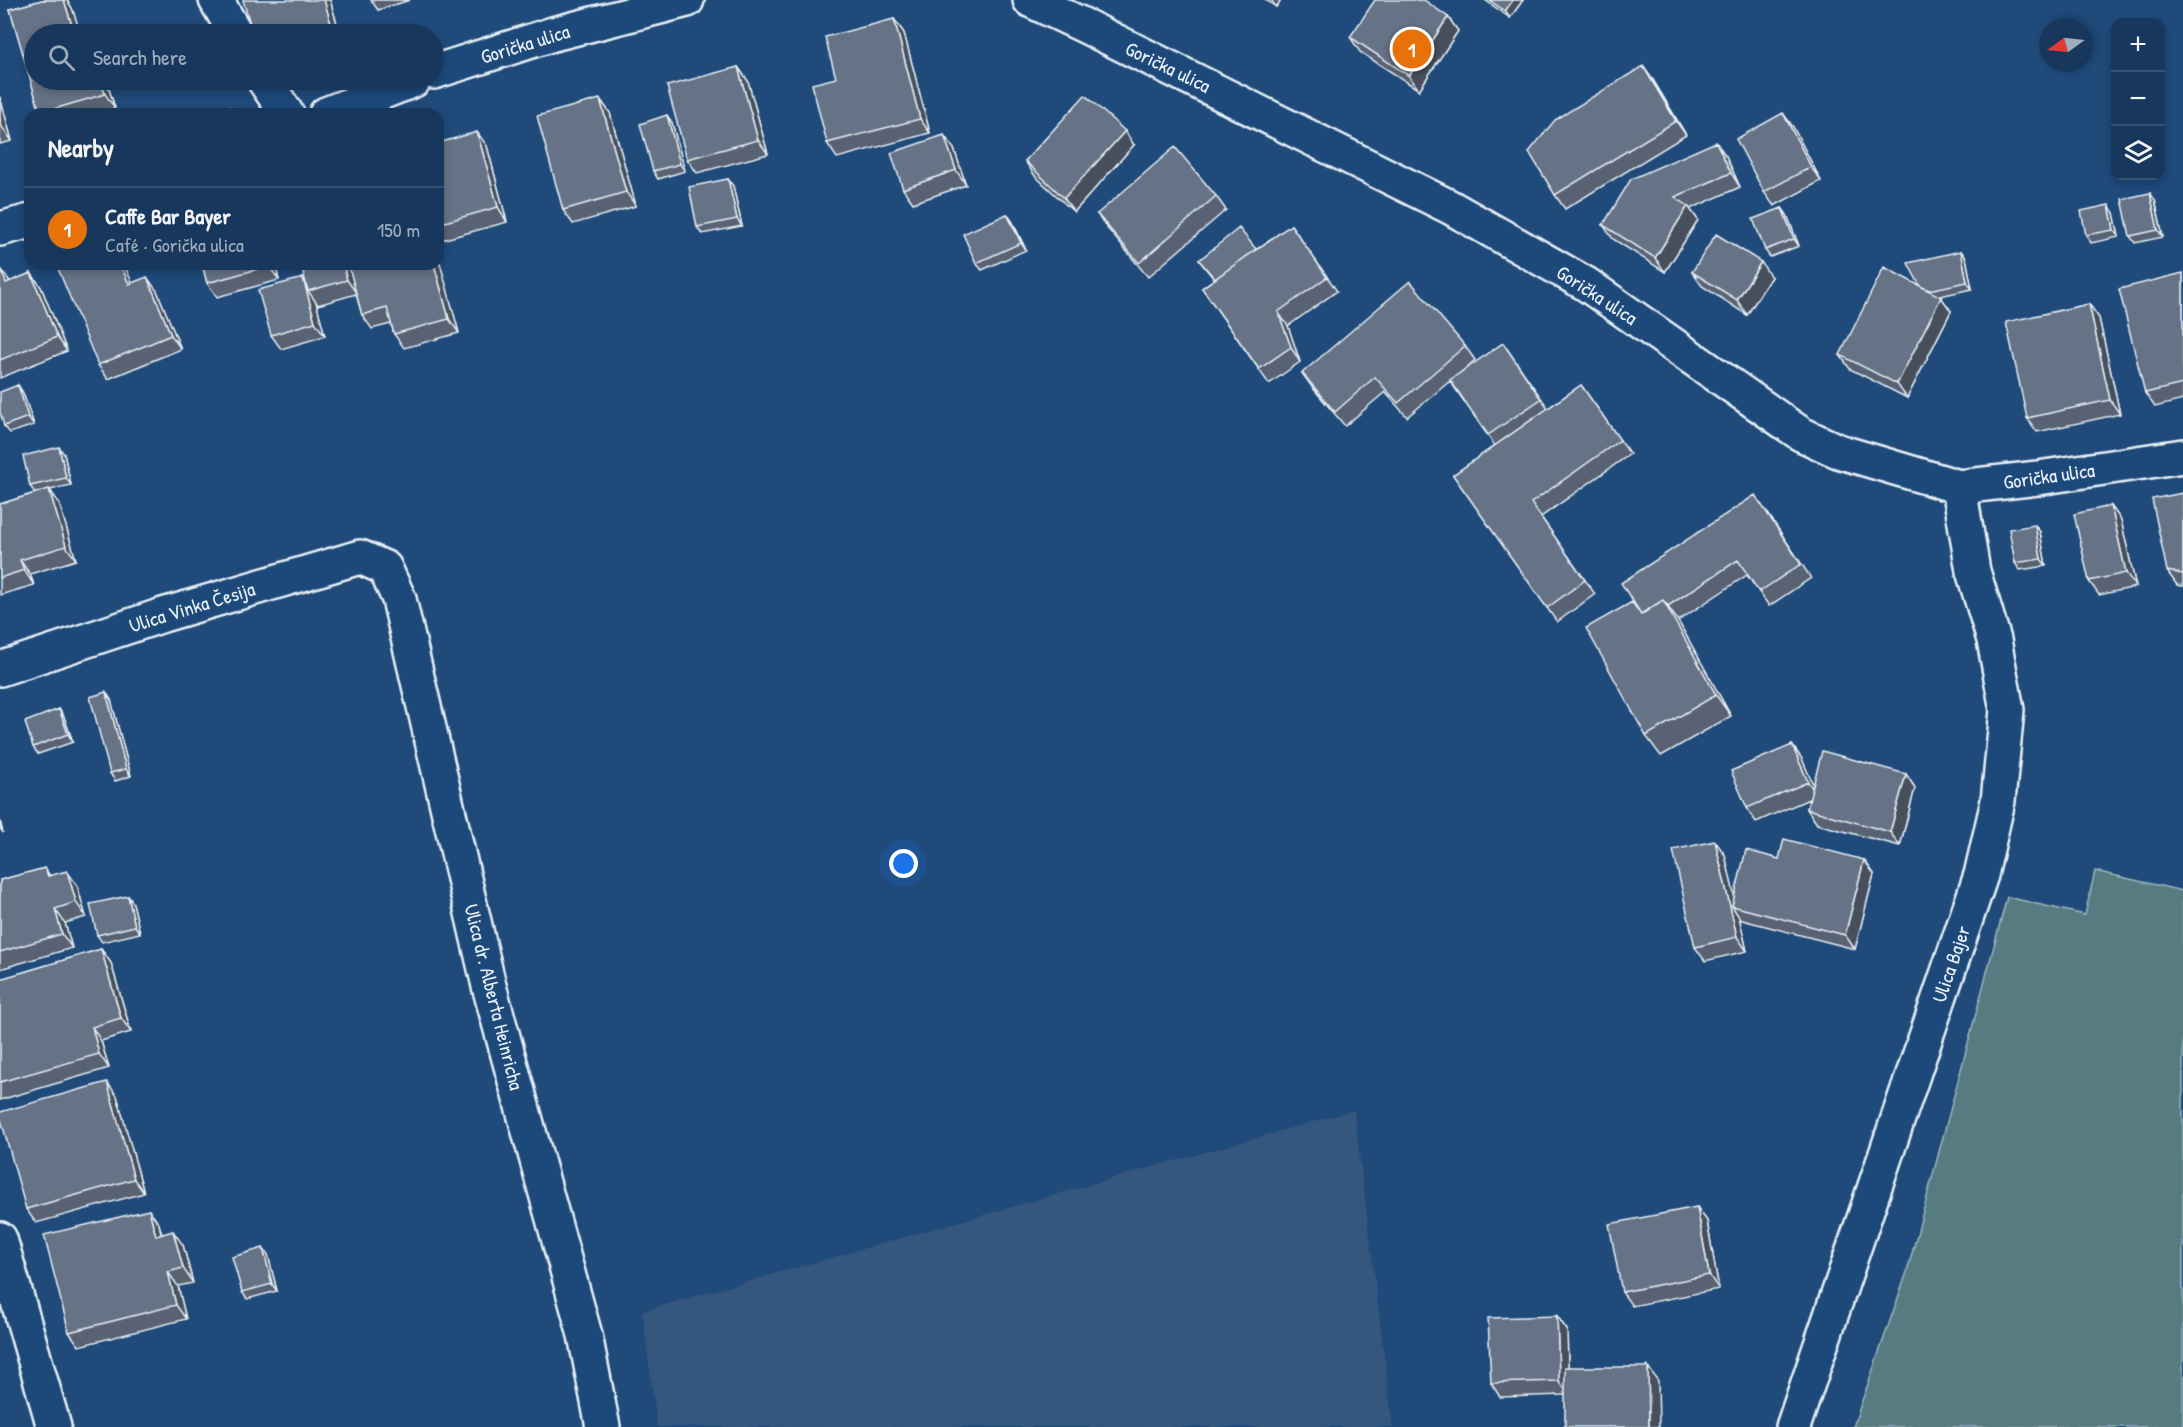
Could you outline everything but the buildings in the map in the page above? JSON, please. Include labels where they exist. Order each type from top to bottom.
[{"type":"street","points":[[216,0],[230,24]]},
{"type":"street","name":"Gorička ulica","points":[[444,69],[553,34],[687,0]]},
{"type":"street","name":"Gorička ulica","points":[[1030,0],[1450,207],[1586,285],[1801,434],[1838,451],[1959,487],[2038,478],[2183,456]]},
{"type":"street","points":[[271,90],[283,108]]},
{"type":"street","points":[[342,108],[388,90]]},
{"type":"street","points":[[0,229],[24,223]]},
{"type":"street","name":"Ulica Bajer","points":[[1792,1427],[1981,875],[1998,801],[2007,710],[1994,640],[1973,572],[1959,487]]},
{"type":"street","name":"Ulica Vinka Česija","points":[[0,669],[164,615],[360,557],[385,568]]},
{"type":"street","name":"Ulica dr. Alberta Heinricha","points":[[385,568],[399,599],[489,986],[585,1335],[603,1427]]},
{"type":"street","points":[[0,1239],[54,1427]]},
{"type":"shaded area","points":[[1354,1110],[1393,1427],[657,1427],[642,1311]]},
{"type":"green space","points":[[2095,871],[2183,891],[2183,1427],[1853,1427],[1907,1272],[2007,897],[2085,915]]},
{"type":"place","name":"Caffe Bar Bayer","points":[[1412,49]]}]
